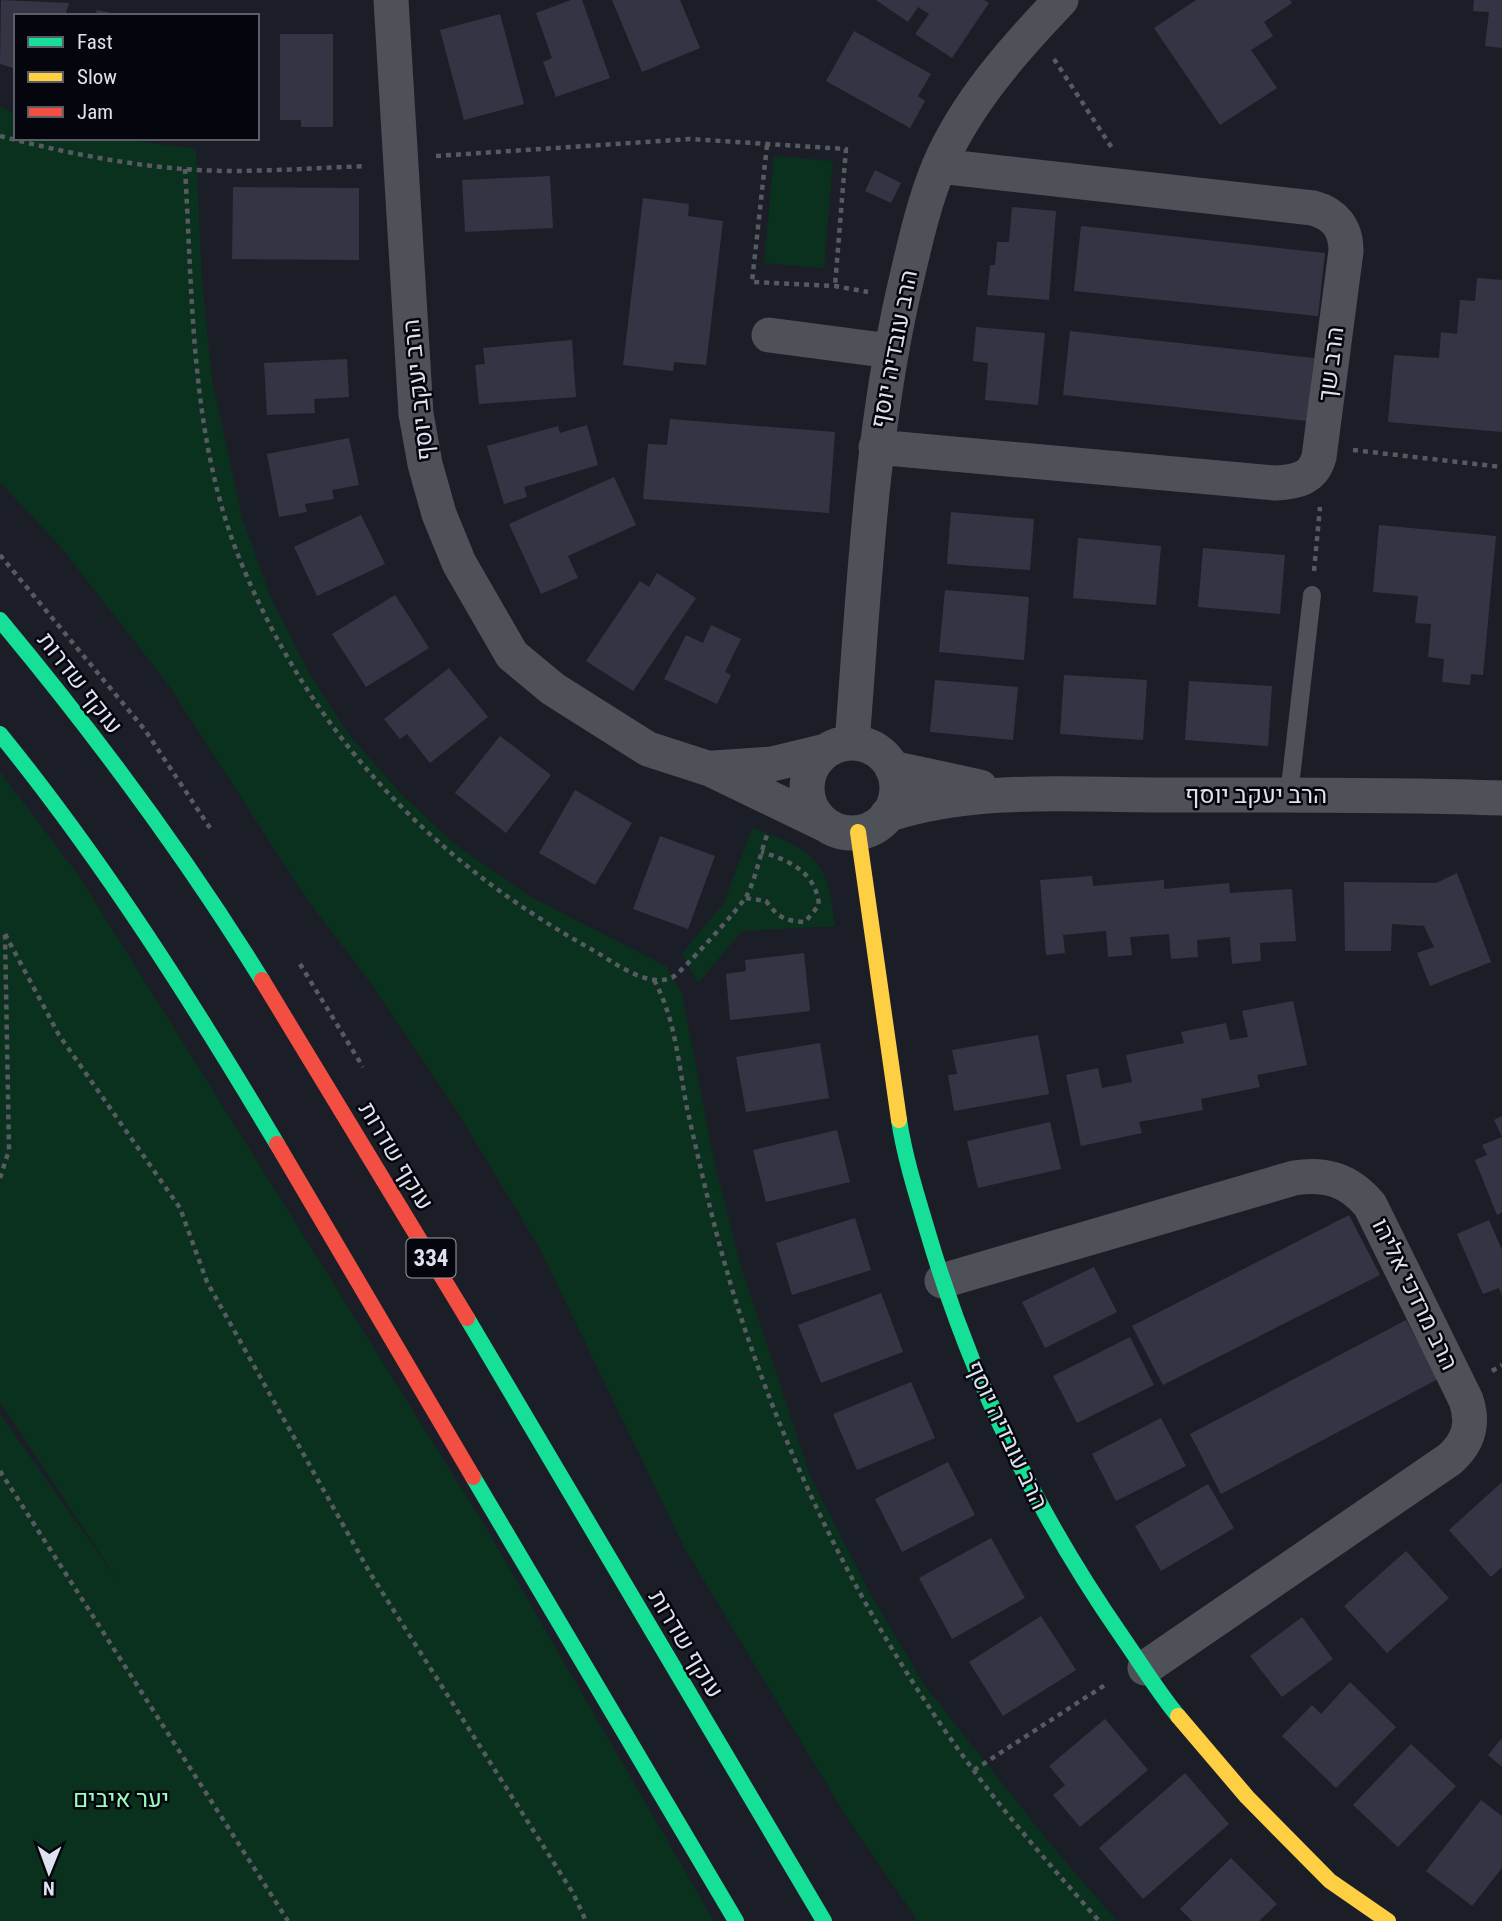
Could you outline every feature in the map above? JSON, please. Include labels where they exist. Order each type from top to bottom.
[{"type":"main road","name":"עוקף שדרות","points":[[0,620],[69,703],[213,901],[367,1150],[824,1921]]},
{"type":"main road","points":[[0,734],[35,777],[193,1003],[736,1921]]},
{"type":"main road","name":"הרב עובדיה יוסף","points":[[873,823],[903,1148],[942,1281],[978,1380],[1012,1454],[1072,1562],[1169,1705],[1247,1797],[1330,1881],[1388,1921]]},
{"type":"street","name":"הרב יעקב יוסף","points":[[391,0],[416,414],[435,502],[459,563],[512,655],[553,689],[648,749],[710,769],[778,799],[824,824]]},
{"type":"street","name":"הרב עובדיה יוסף","points":[[839,747],[890,351],[916,235],[939,166],[964,119],[1014,50],[1061,0]]},
{"type":"street","name":"הרב שך","points":[[939,166],[1326,211],[1339,223],[1346,251],[1317,459]]},
{"type":"street","points":[[769,335],[890,351]]},
{"type":"street","points":[[876,447],[1275,483],[1299,480],[1317,459]]},
{"type":"street","name":"הרב יעקב יוסף","points":[[710,769],[772,764],[839,747]]},
{"type":"street","points":[[839,747],[879,752],[892,768],[897,789],[873,823],[844,832],[824,824],[811,808],[807,787],[812,766],[839,747]]},
{"type":"street","name":"הרב יעקב יוסף","points":[[892,768],[1011,795]]},
{"type":"street","name":"הרב יעקב יוסף","points":[[873,823],[934,801],[1011,795],[1502,798]]},
{"type":"street","name":"הרב מרדכי אליהו","points":[[942,1281],[1294,1178],[1317,1176],[1338,1180],[1356,1189],[1370,1205],[1466,1400],[1470,1415],[1468,1436],[1450,1459],[1143,1665]]},
{"type":"lane","points":[[1289,795],[1312,595]]},
{"type":"path","points":[[1034,28],[1138,190]]},
{"type":"path","points":[[18,140],[117,162],[227,171],[401,165],[433,156],[690,139],[846,149],[835,286]]},
{"type":"path","points":[[767,145],[752,282],[835,286],[903,297]]},
{"type":"path","points":[[185,169],[196,364],[204,426],[218,492],[239,557],[263,612],[305,688],[350,751],[405,812],[469,869],[544,923],[629,970],[654,980],[673,977],[746,898],[778,799]]},
{"type":"path","points":[[1312,595],[1320,504],[1317,459],[1502,467]]},
{"type":"path","points":[[746,898],[766,901],[779,918],[788,922],[805,922],[819,905],[816,886],[797,866],[761,852]]},
{"type":"path","points":[[0,1178],[9,1150],[5,933],[59,1035],[180,1208],[207,1282],[370,1573],[573,1894],[586,1921]]},
{"type":"path","points":[[654,980],[673,1026],[687,1104],[718,1240],[738,1308],[788,1444],[823,1523],[883,1635],[974,1770],[1099,1921]]},
{"type":"path","points":[[0,1471],[288,1921]]},
{"type":"path","points":[[974,1770],[1143,1665]]},
{"type":"green space","points":[[0,107],[14,112],[14,140],[130,140],[196,149],[202,283],[212,379],[242,518],[271,598],[308,671],[347,732],[398,791],[452,842],[529,896],[666,966],[682,994],[715,1166],[740,1263],[810,1476],[871,1595],[925,1686],[1052,1846],[1117,1921],[918,1921],[847,1818],[685,1549],[539,1247],[457,1111],[372,985],[304,895],[168,684],[60,546],[0,482]]},
{"type":"green space","points":[[774,156],[833,161],[824,268],[764,263]]},
{"type":"green space","name":"יער איבים","points":[[0,772],[79,876],[482,1521],[714,1921],[0,1921],[0,1414],[121,1585],[0,1402]]},
{"type":"green space","points":[[752,828],[789,842],[814,860],[828,886],[835,926],[742,931],[698,983],[682,954],[724,903]]},
{"type":"building","points":[[1,0],[69,3],[66,14],[14,14],[14,68],[0,64]]},
{"type":"building","points":[[571,0],[582,0],[610,78],[556,97],[543,62],[552,58],[536,13]]},
{"type":"building","points":[[612,0],[680,0],[700,48],[642,72]]},
{"type":"building","points":[[876,0],[984,0],[989,3],[952,58],[915,34],[929,14],[918,7],[908,22]]},
{"type":"building","points":[[1196,0],[1290,0],[1292,3],[1264,22],[1273,36],[1251,50],[1277,88],[1220,125],[1154,28]]},
{"type":"building","points":[[1474,0],[1502,0],[1502,48],[1485,46],[1489,12],[1473,11]]},
{"type":"building","points":[[97,10],[115,14],[96,14]]},
{"type":"building","points":[[500,14],[524,104],[464,120],[440,30]]},
{"type":"building","points":[[854,31],[931,74],[918,96],[925,101],[910,128],[826,81]]},
{"type":"building","points":[[280,34],[333,34],[333,127],[301,127],[301,120],[280,120]]},
{"type":"building","points":[[875,170],[901,183],[891,203],[865,191]]},
{"type":"building","points":[[550,176],[553,228],[465,232],[462,180]]},
{"type":"building","points":[[233,187],[359,188],[359,260],[232,259]]},
{"type":"building","points":[[643,198],[689,204],[688,216],[723,221],[706,365],[674,362],[673,371],[623,365]]},
{"type":"building","points":[[1012,207],[1056,211],[1049,300],[987,295],[990,265],[995,265],[997,242],[1009,242]]},
{"type":"building","points":[[1081,226],[1325,253],[1318,316],[1074,291]]},
{"type":"building","points":[[1477,278],[1502,280],[1502,432],[1388,422],[1394,355],[1439,358],[1441,332],[1457,334],[1460,300],[1475,301]]},
{"type":"building","points":[[976,327],[1045,333],[1038,405],[985,400],[988,363],[973,361]]},
{"type":"building","points":[[1070,331],[1314,358],[1307,421],[1063,395]]},
{"type":"building","points":[[572,340],[576,397],[479,404],[475,365],[485,364],[483,348]]},
{"type":"building","points":[[347,359],[349,397],[314,399],[315,413],[267,415],[264,363]]},
{"type":"building","points":[[670,419],[835,432],[829,513],[643,499],[648,444],[667,445]]},
{"type":"building","points":[[587,425],[598,465],[524,487],[527,497],[504,504],[487,446],[558,426],[560,433]]},
{"type":"building","points":[[349,438],[359,485],[332,490],[334,499],[305,504],[307,512],[279,517],[267,454]]},
{"type":"building","points":[[614,477],[636,525],[568,556],[578,578],[541,594],[509,524]]},
{"type":"building","points":[[951,512],[1034,519],[1030,570],[947,564]]},
{"type":"building","points":[[361,515],[385,564],[317,596],[294,547]]},
{"type":"building","points":[[1379,525],[1496,536],[1483,675],[1471,674],[1470,685],[1442,682],[1444,659],[1428,657],[1431,624],[1415,623],[1418,596],[1373,592]]},
{"type":"building","points":[[1078,538],[1161,546],[1156,605],[1073,598]]},
{"type":"building","points":[[1203,548],[1285,555],[1280,614],[1198,607]]},
{"type":"building","points":[[657,573],[696,598],[633,691],[586,661],[640,581],[649,587]]},
{"type":"building","points":[[945,590],[1029,597],[1024,660],[939,652]]},
{"type":"building","points":[[395,595],[429,648],[366,687],[332,634]]},
{"type":"building","points":[[711,625],[741,639],[725,672],[731,675],[717,704],[664,679],[686,635],[703,643]]},
{"type":"building","points":[[449,668],[488,717],[430,763],[407,734],[400,739],[384,719]]},
{"type":"building","points":[[1064,675],[1147,680],[1143,740],[1060,734]]},
{"type":"building","points":[[935,680],[1018,687],[1013,740],[930,732]]},
{"type":"building","points":[[1189,681],[1272,686],[1268,746],[1185,740]]},
{"type":"building","points":[[500,736],[551,775],[506,833],[455,793]]},
{"type":"building","points":[[575,790],[632,823],[595,885],[539,853]]},
{"type":"building","points":[[660,836],[715,856],[688,929],[633,909]]},
{"type":"building","points":[[1457,873],[1491,962],[1430,986],[1417,953],[1434,947],[1424,926],[1392,924],[1391,951],[1345,951],[1344,882],[1436,883]]},
{"type":"building","points":[[1092,876],[1093,886],[1164,880],[1164,889],[1229,883],[1230,893],[1292,889],[1296,941],[1260,943],[1261,961],[1232,964],[1230,937],[1197,940],[1198,957],[1171,959],[1169,934],[1130,937],[1132,955],[1108,957],[1106,931],[1063,935],[1065,953],[1046,955],[1040,880]]},
{"type":"building","points":[[804,953],[810,1011],[730,1020],[726,974],[746,971],[745,960]]},
{"type":"building","points":[[1293,1001],[1307,1065],[1257,1075],[1260,1087],[1201,1099],[1203,1110],[1139,1122],[1142,1133],[1081,1146],[1066,1075],[1098,1068],[1102,1088],[1132,1082],[1126,1055],[1184,1043],[1181,1032],[1226,1023],[1230,1040],[1248,1037],[1242,1011]]},
{"type":"building","points":[[1038,1035],[1049,1094],[954,1111],[948,1075],[957,1074],[952,1050]]},
{"type":"building","points":[[820,1043],[829,1098],[746,1112],[736,1057]]},
{"type":"building","points":[[1502,1116],[1502,1137],[1494,1120]]},
{"type":"building","points":[[1050,1122],[1061,1169],[978,1188],[967,1141]]},
{"type":"building","points":[[837,1130],[850,1182],[766,1202],[753,1150]]},
{"type":"building","points":[[1502,1137],[1502,1212],[1497,1215],[1475,1160],[1487,1155],[1482,1145]]},
{"type":"building","points":[[1349,1215],[1380,1275],[1163,1385],[1132,1326]]},
{"type":"building","points":[[855,1218],[871,1270],[792,1295],[776,1243]]},
{"type":"building","points":[[1489,1220],[1502,1250],[1502,1296],[1499,1288],[1483,1294],[1457,1234]]},
{"type":"building","points":[[1094,1267],[1117,1312],[1045,1348],[1022,1302]]},
{"type":"building","points":[[881,1293],[903,1352],[821,1383],[798,1325]]},
{"type":"building","points":[[1406,1320],[1438,1379],[1221,1494],[1190,1434]]},
{"type":"building","points":[[1130,1337],[1154,1385],[1077,1423],[1053,1376]]},
{"type":"building","points":[[911,1382],[935,1438],[857,1470],[833,1414]]},
{"type":"building","points":[[1161,1418],[1186,1466],[1116,1501],[1092,1454]]},
{"type":"building","points":[[948,1462],[975,1515],[902,1552],[875,1499]]},
{"type":"building","points":[[1502,1482],[1502,1567],[1491,1577],[1449,1530]]},
{"type":"building","points":[[1208,1484],[1234,1528],[1161,1571],[1135,1526]]},
{"type":"building","points":[[991,1538],[1025,1598],[952,1639],[919,1578]]},
{"type":"building","points":[[1406,1551],[1449,1598],[1387,1653],[1344,1606]]},
{"type":"building","points":[[1041,1616],[1076,1670],[1003,1716],[969,1662]]},
{"type":"building","points":[[1302,1617],[1333,1659],[1282,1697],[1250,1656]]},
{"type":"building","points":[[1350,1682],[1396,1727],[1336,1788],[1282,1736],[1312,1705],[1321,1714]]},
{"type":"building","points":[[1105,1719],[1148,1770],[1080,1827],[1053,1795],[1065,1785],[1049,1766]]},
{"type":"building","points":[[1502,1738],[1502,1767],[1488,1755]]},
{"type":"building","points":[[1411,1744],[1456,1786],[1398,1847],[1353,1805]]},
{"type":"building","points":[[1185,1773],[1229,1824],[1143,1899],[1099,1848]]},
{"type":"building","points":[[1481,1800],[1502,1816],[1502,1868],[1472,1906],[1426,1871]]},
{"type":"building","points":[[1231,1858],[1277,1904],[1259,1921],[1192,1921],[1180,1909]]},
{"type":"traffic: fast","points":[[0,620],[137,796],[202,887],[262,980]]},
{"type":"traffic: fast","points":[[0,734],[75,832],[146,934],[277,1144]]},
{"type":"traffic: fast","points":[[899,1120],[912,1177],[945,1287],[964,1340],[1009,1443],[1034,1493],[1091,1591],[1178,1716]]},
{"type":"traffic: fast","points":[[467,1318],[824,1921]]},
{"type":"traffic: fast","points":[[473,1477],[736,1921]]},
{"type":"traffic: slow","points":[[858,832],[899,1120]]},
{"type":"traffic: slow","points":[[1178,1716],[1247,1797],[1330,1881],[1388,1921]]},
{"type":"traffic: jam","points":[[262,980],[467,1318]]},
{"type":"traffic: jam","points":[[277,1144],[473,1477]]}]
